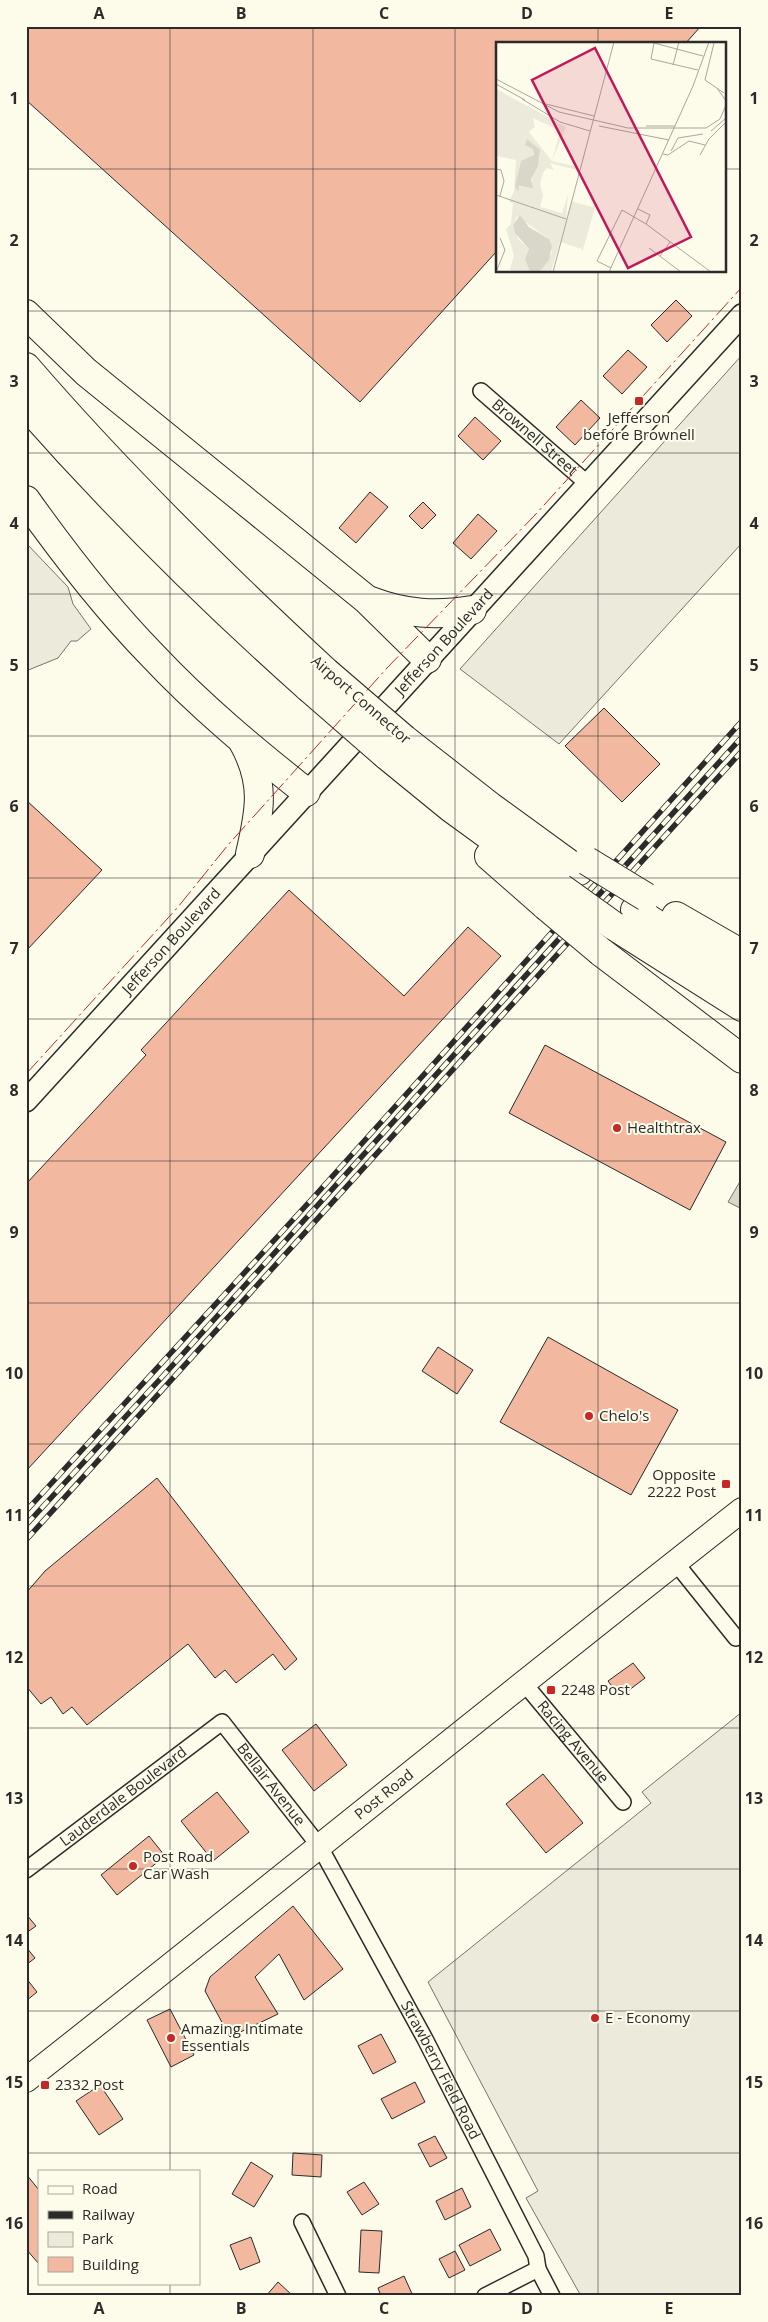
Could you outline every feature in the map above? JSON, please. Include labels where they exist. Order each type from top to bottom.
[{"type":"highway","points":[[26,314],[86,372],[366,599],[427,659]]},
{"type":"highway","name":"Airport Connector","points":[[26,367],[96,446],[318,680],[397,753],[492,807],[568,881],[632,911],[742,980]]},
{"type":"highway","name":"Airport Connector","points":[[26,405],[101,488],[183,572],[318,680]]},
{"type":"highway","points":[[26,500],[63,551],[120,622],[154,658],[241,739],[306,792]]},
{"type":"highway","points":[[366,599],[414,613],[440,615],[472,610]]},
{"type":"highway","points":[[241,739],[254,763],[260,794],[259,814],[250,854]]},
{"type":"highway","points":[[397,753],[476,846],[568,881],[601,952],[742,1059]]},
{"type":"highway","points":[[632,911],[742,954]]},
{"type":"highway","name":"Airport Connector","points":[[632,911],[742,1007]]},
{"type":"main road","name":"Jefferson Boulevard","points":[[26,1101],[742,315]]},
{"type":"main road","name":"Post Road","points":[[26,2080],[320,1847],[523,1682],[742,1510]]},
{"type":"street","name":"Brownell Street","points":[[482,391],[588,484]]},
{"type":"street","points":[[675,1562],[736,1638]]},
{"type":"street","name":"Racing Avenue","points":[[523,1682],[623,1802]]},
{"type":"street","name":"Bellair Avenue","points":[[222,1722],[320,1847]]},
{"type":"street","name":"Lauderdale Boulevard","points":[[26,1870],[222,1722]]},
{"type":"street","name":"Strawberry Field Road","points":[[320,1847],[425,2039],[536,2256],[538,2269],[552,2296]]},
{"type":"street","points":[[302,2222],[338,2296]]},
{"type":"street","points":[[485,2296],[538,2269]]},
{"type":"green space","points":[[26,543],[68,587],[73,604],[91,629],[77,641],[71,641],[58,658],[26,671]]},
{"type":"shaded area","points":[[742,355],[742,543],[559,744],[460,669]]},
{"type":"shaded area","points":[[742,1178],[742,1209],[728,1202]]},
{"type":"shaded area","name":"E - Economy","points":[[742,1712],[742,2296],[581,2296],[526,2198],[538,2191],[428,1982],[651,1803],[642,1792]]},
{"type":"building","points":[[26,26],[701,26],[687,42],[496,42],[496,252],[360,402],[26,100]]},
{"type":"building","points":[[676,300],[692,316],[667,342],[651,325]]},
{"type":"building","points":[[628,350],[647,367],[622,394],[603,376]]},
{"type":"building","points":[[581,400],[600,418],[575,445],[556,427]]},
{"type":"building","points":[[475,417],[501,441],[483,460],[458,436]]},
{"type":"building","points":[[370,492],[388,507],[356,543],[339,528]]},
{"type":"building","points":[[423,502],[436,515],[422,529],[409,516]]},
{"type":"building","points":[[478,514],[497,531],[471,559],[453,543]]},
{"type":"building","points":[[604,708],[660,764],[622,802],[565,746]]},
{"type":"building","points":[[26,800],[102,870],[26,951]]},
{"type":"building","points":[[289,890],[404,996],[468,927],[501,956],[26,1471],[26,1184],[146,1055],[141,1050]]},
{"type":"building","name":"Healthtrax","points":[[545,1045],[726,1142],[690,1210],[509,1113]]},
{"type":"building","name":"Chelo's","points":[[548,1337],[678,1410],[631,1495],[500,1422]]},
{"type":"building","points":[[438,1347],[473,1370],[457,1394],[422,1371]]},
{"type":"building","points":[[157,1478],[297,1659],[285,1670],[273,1654],[236,1683],[225,1670],[215,1678],[188,1644],[87,1725],[72,1707],[63,1714],[51,1697],[41,1704],[26,1686],[26,1593],[45,1571]]},
{"type":"building","points":[[633,1663],[645,1678],[620,1697],[608,1681]]},
{"type":"building","points":[[316,1724],[347,1765],[314,1791],[282,1750]]},
{"type":"building","points":[[543,1774],[583,1823],[546,1853],[506,1804]]},
{"type":"building","points":[[217,1792],[249,1832],[213,1861],[181,1821]]},
{"type":"building","name":"Post Road Car Wash","points":[[149,1836],[165,1856],[117,1895],[101,1875]]},
{"type":"building","points":[[293,1906],[343,1969],[304,2000],[279,1954],[255,1977],[278,2014],[230,2037],[205,1991],[210,1977]]},
{"type":"building","points":[[26,1914],[36,1926],[26,1933]]},
{"type":"building","points":[[26,1947],[35,1958],[26,1965]]},
{"type":"building","points":[[26,1978],[37,1992],[26,2001]]},
{"type":"building","name":"Amazing Intimate Essentials","points":[[170,2009],[194,2055],[171,2067],[147,2020]]},
{"type":"building","points":[[381,2034],[396,2062],[373,2074],[358,2046]]},
{"type":"building","points":[[415,2082],[425,2102],[392,2119],[381,2099]]},
{"type":"building","points":[[100,2085],[123,2119],[99,2135],[76,2101]]},
{"type":"building","points":[[435,2136],[447,2158],[430,2167],[418,2144]]},
{"type":"building","points":[[293,2153],[322,2155],[321,2177],[292,2175]]},
{"type":"building","points":[[251,2162],[273,2176],[254,2207],[232,2194]]},
{"type":"building","points":[[26,2174],[38,2189],[38,2263],[26,2249]]},
{"type":"building","points":[[364,2182],[379,2204],[362,2215],[347,2192]]},
{"type":"building","points":[[462,2188],[471,2207],[445,2220],[436,2201]]},
{"type":"building","points":[[490,2229],[501,2250],[470,2266],[459,2245]]},
{"type":"building","points":[[361,2230],[382,2231],[379,2273],[359,2272]]},
{"type":"building","points":[[251,2237],[260,2262],[240,2270],[230,2245]]},
{"type":"building","points":[[455,2251],[465,2270],[449,2278],[439,2259]]},
{"type":"building","points":[[404,2276],[413,2296],[381,2296],[378,2288]]},
{"type":"building","points":[[278,2282],[293,2296],[266,2296]]},
{"type":"railway","points":[[26,1511],[312,1199],[742,721]]},
{"type":"railway","points":[[26,1525],[742,737]]},
{"type":"railway","points":[[26,1540],[742,751]]},
{"type":"power","points":[[26,1074],[178,907],[228,845],[387,668],[535,515],[742,287]]},
{"type":"place","name":"Jefferson before Brownell","points":[[639,401]]},
{"type":"place","name":"Healthtrax","points":[[617,1128]]},
{"type":"place","name":"Chelo's","points":[[589,1416]]},
{"type":"place","name":"Opposite 2222 Post","points":[[726,1484]]},
{"type":"place","name":"2248 Post","points":[[551,1690]]},
{"type":"place","name":"Post Road Car Wash","points":[[133,1866]]},
{"type":"place","name":"E - Economy","points":[[595,2018]]},
{"type":"place","name":"Amazing Intimate Essentials","points":[[171,2038]]},
{"type":"place","name":"2332 Post","points":[[45,2085]]}]
